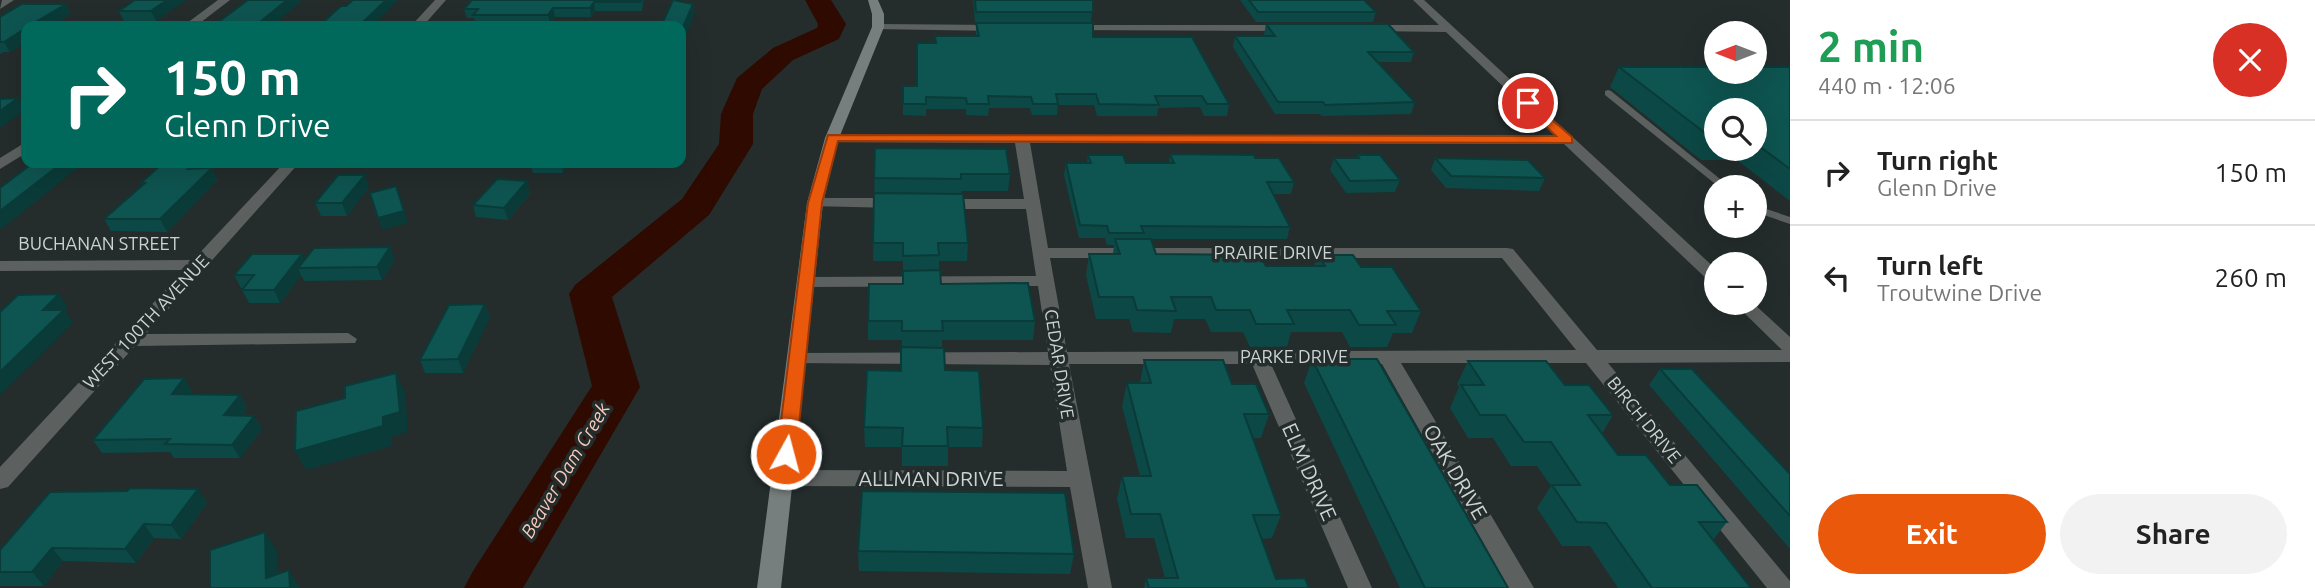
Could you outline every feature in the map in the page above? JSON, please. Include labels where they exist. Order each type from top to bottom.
[{"type":"street","points":[[0,6],[9,0]]},
{"type":"street","points":[[196,21],[225,0]]},
{"type":"street","points":[[422,21],[441,0]]},
{"type":"street","points":[[769,588],[815,203],[832,138],[878,27],[878,14],[873,0]]},
{"type":"street","points":[[1418,0],[1704,267]]},
{"type":"street","points":[[878,27],[1014,28]]},
{"type":"street","points":[[1053,28],[1296,28]]},
{"type":"street","points":[[1352,28],[1449,29]]},
{"type":"street","points":[[832,138],[1568,140]]},
{"type":"street","name":"CEDAR DRIVE","points":[[1022,140],[1039,253],[1100,588]]},
{"type":"street","points":[[0,165],[21,150]]},
{"type":"street","name":"WEST 100TH AVENUE","points":[[0,481],[287,168]]},
{"type":"street","points":[[815,203],[1031,204]]},
{"type":"street","name":"PRAIRIE DRIVE","points":[[1039,253],[1507,253]]},
{"type":"street","name":"BIRCH DRIVE","points":[[1507,253],[1781,588]]},
{"type":"street","name":"BUCHANAN STREET","points":[[0,266],[198,265]]},
{"type":"street","points":[[807,282],[1046,281]]},
{"type":"street","points":[[1756,315],[1790,347]]},
{"type":"street","points":[[129,340],[348,339]]},
{"type":"street","name":"PARKE DRIVE","points":[[798,359],[1790,356]]},
{"type":"street","name":"ELM DRIVE","points":[[1258,357],[1360,588]]},
{"type":"street","name":"OAK DRIVE","points":[[1388,357],[1522,588]]},
{"type":"street","name":"ALLMAN DRIVE","points":[[784,478],[1079,479]]},
{"type":"lane","points":[[1608,93],[1710,175]]},
{"type":"lane","points":[[1767,212],[1790,221]]},
{"type":"building","points":[[135,0],[167,0],[151,11],[119,11]]},
{"type":"building","points":[[248,0],[287,0],[261,21],[220,21]]},
{"type":"building","points":[[353,0],[386,0],[364,21],[324,21],[341,6],[346,6]]},
{"type":"building","points":[[472,0],[641,2],[594,2],[590,8],[553,8],[548,15],[473,15],[478,9],[464,9]]},
{"type":"building","points":[[673,0],[693,4],[686,21],[663,21]]},
{"type":"building","points":[[975,0],[1093,0],[1093,12],[976,12]]},
{"type":"building","points":[[1249,0],[1364,0],[1376,12],[1258,12]]},
{"type":"building","points":[[22,4],[66,4],[37,21],[21,21],[21,31],[4,42],[0,42],[0,17]]},
{"type":"building","points":[[976,23],[1093,23],[1093,37],[1192,37],[1229,104],[1207,104],[1202,96],[1155,96],[1159,105],[1099,104],[1096,94],[1056,94],[1058,104],[1033,104],[1031,97],[988,96],[989,104],[967,104],[966,98],[926,97],[926,104],[903,104],[903,86],[917,86],[917,43],[936,43],[935,36],[979,36]]},
{"type":"building","points":[[1266,24],[1388,24],[1414,52],[1368,52],[1415,102],[1325,105],[1323,102],[1278,102],[1235,36],[1275,36]]},
{"type":"building","points":[[1619,67],[1704,67],[1704,84],[1768,84],[1768,67],[1790,67],[1790,169],[1767,152],[1767,98],[1704,98],[1704,132]]},
{"type":"building","points":[[18,98],[0,111],[0,99]]},
{"type":"building","points":[[875,148],[1006,149],[1010,174],[961,174],[961,179],[874,178]]},
{"type":"building","points":[[1170,154],[1279,158],[1294,182],[1267,182],[1290,227],[1141,226],[1144,233],[1109,233],[1107,226],[1080,225],[1066,163],[1091,163],[1088,155],[1123,155],[1126,163],[1174,163]]},
{"type":"building","points":[[1357,155],[1380,155],[1400,180],[1350,181],[1334,158],[1359,158]]},
{"type":"building","points":[[1435,158],[1528,160],[1545,178],[1451,176]]},
{"type":"building","points":[[26,168],[56,168],[0,211],[0,188]]},
{"type":"building","points":[[158,168],[212,168],[160,219],[104,219],[145,183],[141,183]]},
{"type":"building","points":[[338,175],[365,175],[342,203],[315,203]]},
{"type":"building","points":[[497,179],[527,181],[504,208],[473,205]]},
{"type":"building","points":[[396,186],[404,211],[378,218],[370,193]]},
{"type":"building","points":[[874,193],[963,194],[968,243],[938,243],[939,255],[903,256],[903,243],[873,243]]},
{"type":"building","points":[[1115,239],[1151,239],[1156,254],[1260,255],[1266,266],[1325,266],[1318,255],[1353,255],[1361,267],[1392,267],[1421,311],[1387,311],[1396,325],[1359,325],[1350,310],[1287,310],[1294,324],[1256,324],[1250,310],[1216,310],[1211,297],[1171,297],[1176,311],[1137,310],[1133,297],[1099,297],[1089,254],[1120,254]]},
{"type":"building","points":[[390,247],[377,267],[298,268],[314,248]]},
{"type":"building","points":[[252,254],[302,254],[274,290],[242,290],[254,275],[234,275]]},
{"type":"building","points":[[940,270],[941,284],[1028,283],[1035,321],[942,321],[943,331],[902,331],[902,321],[868,321],[869,284],[903,284],[903,271]]},
{"type":"building","points":[[59,294],[43,310],[64,310],[0,372],[0,312],[18,295]]},
{"type":"building","points":[[485,304],[458,359],[420,360],[449,305]]},
{"type":"building","points":[[901,347],[944,348],[945,370],[979,371],[983,428],[947,427],[948,446],[902,446],[903,428],[864,427],[867,370],[901,371]]},
{"type":"building","points":[[1312,359],[1377,359],[1508,588],[1425,588]]},
{"type":"building","points":[[1144,360],[1223,360],[1232,384],[1256,384],[1269,414],[1244,414],[1281,515],[1253,515],[1276,579],[1305,578],[1309,588],[1149,588],[1146,578],[1178,578],[1160,514],[1131,514],[1122,476],[1151,476],[1127,383],[1151,383]]},
{"type":"building","points":[[1468,361],[1546,361],[1565,385],[1589,385],[1613,415],[1588,415],[1618,455],[1646,455],[1670,485],[1697,485],[1727,522],[1699,522],[1751,588],[1652,588],[1606,523],[1577,522],[1552,485],[1580,485],[1551,442],[1524,442],[1505,415],[1480,415],[1461,385],[1484,385]]},
{"type":"building","points":[[1660,369],[1692,369],[1790,474],[1790,516]]},
{"type":"building","points":[[396,373],[400,412],[383,417],[383,426],[295,451],[296,411],[345,398],[345,386]]},
{"type":"building","points":[[184,378],[172,394],[240,395],[224,415],[254,416],[232,445],[165,444],[170,439],[93,440],[144,379]]},
{"type":"building","points":[[130,488],[198,489],[171,525],[144,524],[125,549],[52,548],[32,572],[0,572],[0,550],[50,492],[127,491]]},
{"type":"building","points":[[862,491],[1065,493],[1074,554],[858,551]]},
{"type":"building","points":[[265,532],[266,578],[289,570],[290,588],[210,588],[210,550]]},
{"type":"waterway","name":"Beaver Dam Creek","points":[[493,588],[616,387],[590,294],[696,207],[736,144],[737,114],[748,85],[783,54],[829,33],[832,24],[818,0]]},
{"type":"route","points":[[786,454],[815,203],[832,138],[1568,140],[1528,103]]}]
